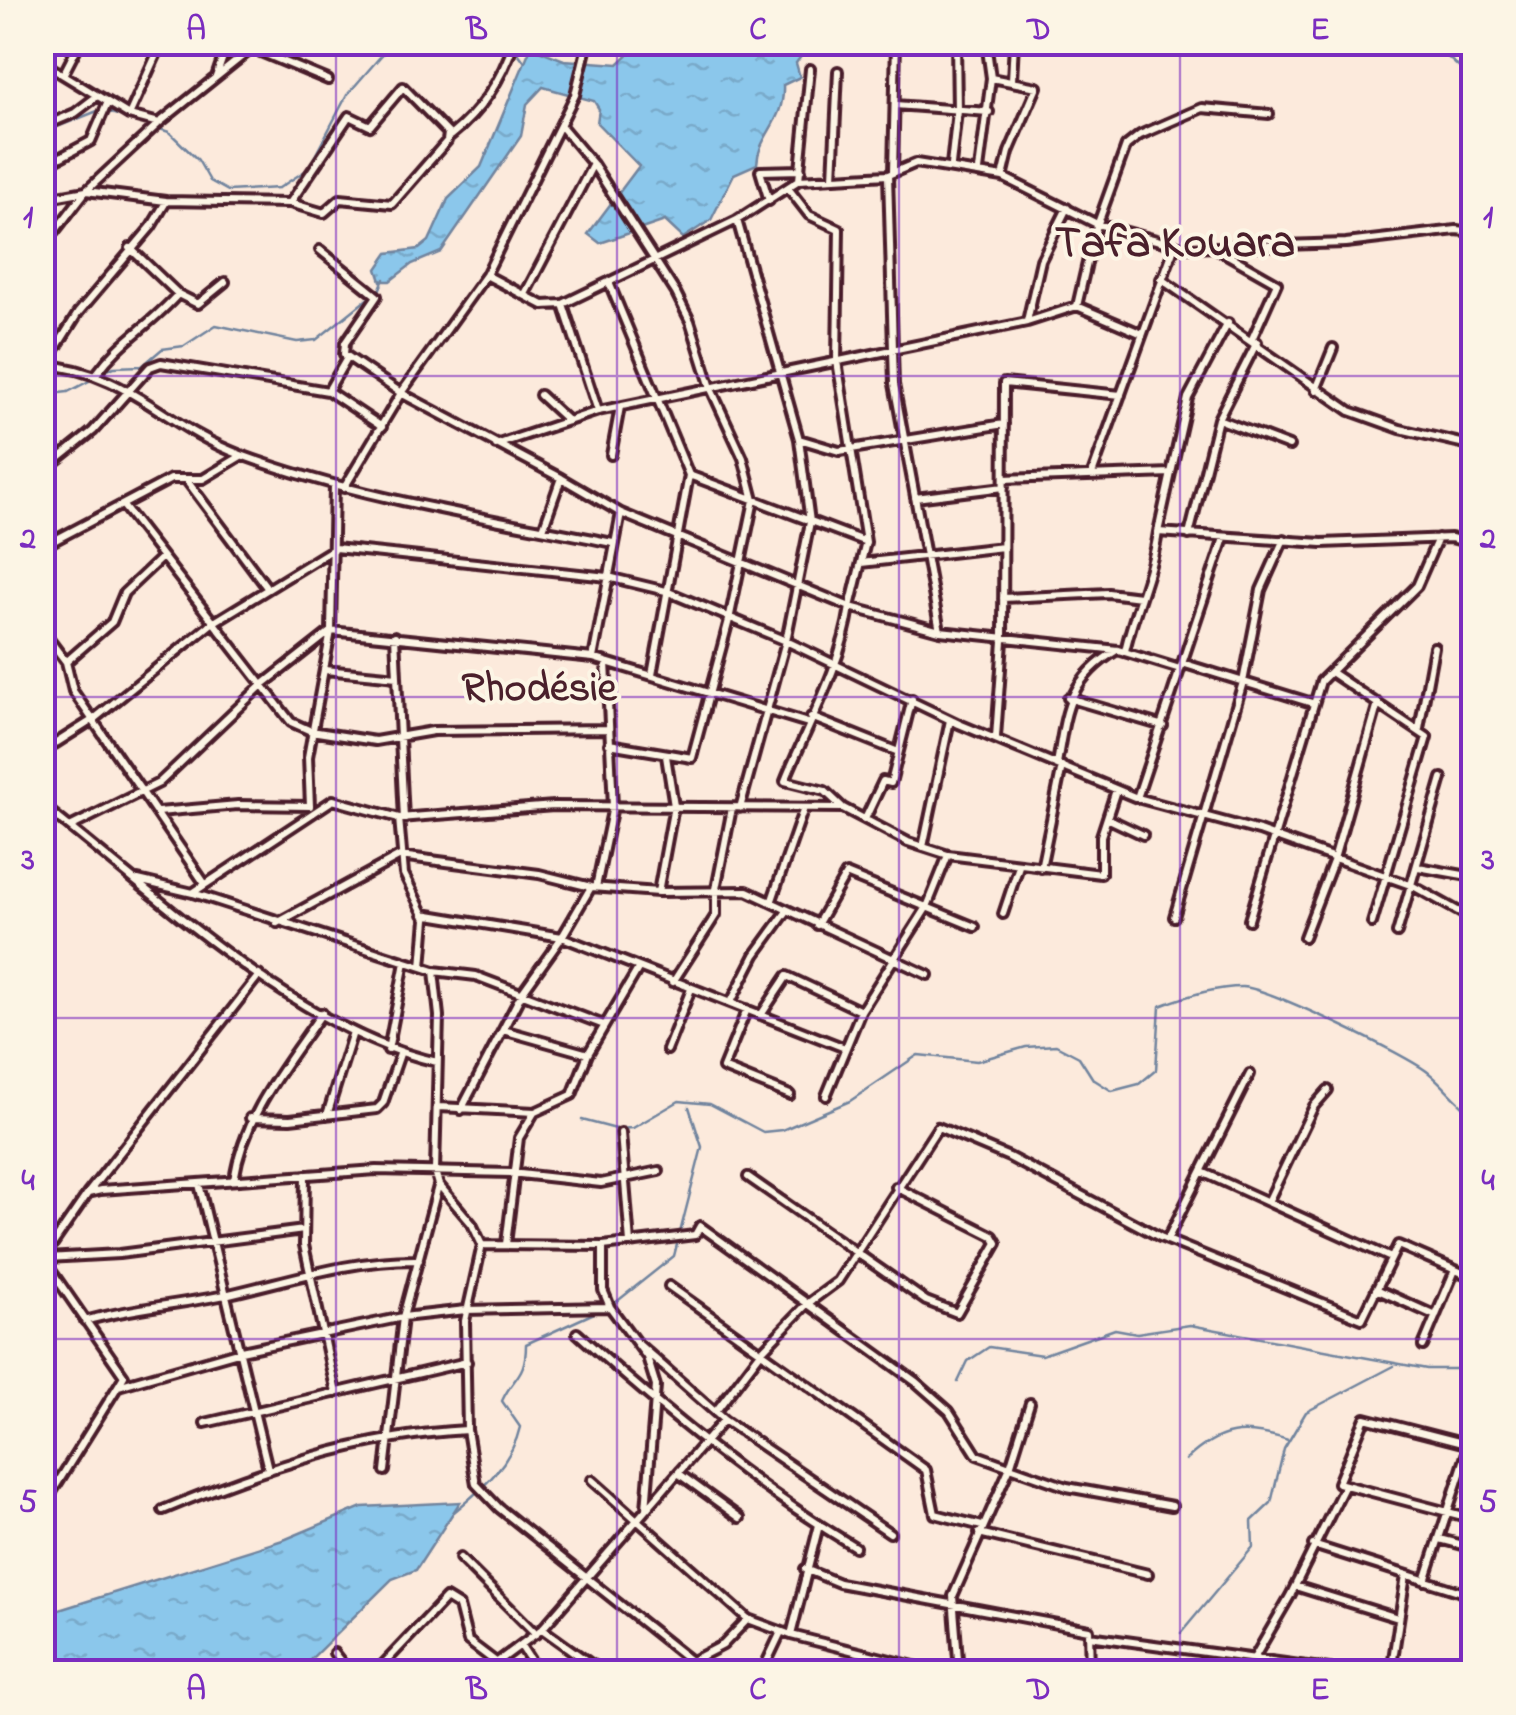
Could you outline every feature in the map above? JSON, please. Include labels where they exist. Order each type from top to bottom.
[{"type":"street","points":[[64,73],[80,42]]},
{"type":"street","points":[[129,115],[162,42]]},
{"type":"street","points":[[214,83],[228,42]]},
{"type":"street","points":[[42,248],[86,191],[159,123],[214,83],[260,42]]},
{"type":"street","points":[[42,200],[86,191],[166,201],[290,203],[324,213],[340,200],[398,202],[495,84],[514,42]]},
{"type":"street","points":[[344,488],[402,393],[486,275],[561,126],[581,78],[588,42]]},
{"type":"street","points":[[896,42],[890,174],[894,384],[940,631]]},
{"type":"street","points":[[950,166],[957,111],[956,42]]},
{"type":"street","points":[[979,170],[991,78],[986,42]]},
{"type":"street","points":[[1012,80],[1014,42]]},
{"type":"street","points":[[251,48],[328,80]]},
{"type":"street","points":[[42,62],[129,115],[159,123]]},
{"type":"street","points":[[799,180],[810,69]]},
{"type":"street","points":[[834,178],[838,71]]},
{"type":"street","points":[[991,78],[1036,87],[1008,152],[1003,178]]},
{"type":"street","points":[[290,203],[348,116],[370,126],[403,88],[410,90],[449,137]]},
{"type":"street","points":[[42,127],[75,113],[96,96]]},
{"type":"street","points":[[42,167],[91,141],[108,104]]},
{"type":"street","points":[[895,106],[989,112]]},
{"type":"street","points":[[1077,306],[1122,153],[1140,135],[1202,108],[1269,114]]},
{"type":"street","points":[[561,126],[593,164],[690,321],[712,391],[743,458],[754,500],[729,620],[692,758],[609,744]]},
{"type":"street","points":[[486,275],[544,305],[563,304],[610,285],[738,220],[799,180],[890,174],[916,163],[979,170],[1098,224],[1174,245],[1217,249],[1346,242],[1456,230],[1474,232]]},
{"type":"street","points":[[525,294],[593,164]]},
{"type":"street","points":[[769,201],[760,171],[801,170]]},
{"type":"street","points":[[788,188],[808,215],[839,230],[838,360],[866,542],[838,663],[809,720],[785,781],[825,791],[844,808],[865,819],[948,855],[1100,874],[1101,836],[1116,790]]},
{"type":"street","points":[[166,201],[152,228],[130,248],[103,287],[78,313],[44,364],[97,373],[128,388],[202,438],[334,486],[613,543]]},
{"type":"street","points":[[1027,322],[1041,260],[1068,208]]},
{"type":"street","points":[[672,982],[716,916],[716,889],[786,641],[810,522],[799,439],[776,372],[738,220]]},
{"type":"street","points":[[1092,474],[1174,245]]},
{"type":"street","points":[[130,248],[178,294],[198,304],[225,282]]},
{"type":"street","points":[[1190,535],[1218,419],[1277,284],[1217,249]]},
{"type":"street","points":[[320,250],[378,296],[342,349],[348,358],[402,393],[621,513],[850,607],[940,631],[1121,651],[1312,703]]},
{"type":"street","points":[[1160,279],[1350,411],[1400,429],[1474,446]]},
{"type":"street","points":[[610,285],[689,475],[652,675]]},
{"type":"street","points":[[97,373],[117,345],[146,326],[178,294]]},
{"type":"street","points":[[563,304],[598,411]]},
{"type":"street","points":[[496,445],[598,411],[712,391],[776,372],[1027,322],[1077,306],[1140,333]]},
{"type":"street","points":[[1040,868],[1068,698],[1096,666],[1121,651],[1153,567],[1188,398],[1228,323]]},
{"type":"street","points":[[1316,390],[1333,348]]},
{"type":"street","points":[[328,392],[348,358]]},
{"type":"street","points":[[42,472],[93,430],[128,388],[162,364],[328,392],[382,427]]},
{"type":"street","points":[[996,737],[1003,640],[1004,383],[1120,395]]},
{"type":"street","points":[[540,395],[568,421]]},
{"type":"street","points":[[611,455],[620,407]]},
{"type":"street","points":[[1218,419],[1288,446]]},
{"type":"street","points":[[799,439],[839,451],[1004,424]]},
{"type":"street","points":[[42,547],[124,508],[171,479],[188,482],[206,478],[242,455]]},
{"type":"street","points":[[915,498],[1092,474],[1172,473]]},
{"type":"street","points":[[689,475],[866,542]]},
{"type":"street","points":[[542,528],[560,478]]},
{"type":"street","points":[[188,482],[268,589]]},
{"type":"street","points":[[313,807],[311,731],[331,631],[334,486]]},
{"type":"street","points":[[124,508],[286,719],[311,731],[376,741],[433,730],[608,729]]},
{"type":"street","points":[[593,658],[621,513]]},
{"type":"street","points":[[1158,532],[1224,538],[1438,538],[1474,544]]},
{"type":"street","points":[[1137,798],[1224,538]]},
{"type":"street","points":[[1249,920],[1321,681],[1417,586],[1438,538]]},
{"type":"street","points":[[1174,917],[1200,817],[1243,682],[1261,590],[1284,539]]},
{"type":"street","points":[[860,563],[1004,547]]},
{"type":"street","points":[[42,752],[94,718],[211,624],[334,548],[608,578],[666,591],[786,641],[950,720],[1116,790],[1413,886],[1474,920]]},
{"type":"street","points":[[66,662],[112,622],[124,593],[162,558]]},
{"type":"street","points":[[1003,598],[1108,593],[1140,598]]},
{"type":"street","points":[[42,630],[66,662],[73,691],[205,884]]},
{"type":"street","points":[[70,827],[145,792],[205,743],[261,686],[331,631],[593,658],[765,712],[809,720],[896,752]]},
{"type":"street","points":[[395,636],[401,738],[400,856],[408,886],[423,914],[422,968]]},
{"type":"street","points":[[1419,730],[1434,647]]},
{"type":"street","points":[[462,1110],[522,992],[594,887],[614,806],[606,662]]},
{"type":"street","points":[[325,670],[397,677]]},
{"type":"street","points":[[1332,672],[1419,730],[1427,740],[1372,923]]},
{"type":"street","points":[[1068,698],[1163,726]]},
{"type":"street","points":[[865,819],[882,781],[890,783],[912,700]]},
{"type":"street","points":[[1304,937],[1334,859],[1378,703]]},
{"type":"street","points":[[923,847],[950,720]]},
{"type":"street","points":[[658,892],[674,806],[666,756]]},
{"type":"street","points":[[1396,933],[1442,778]]},
{"type":"street","points":[[158,812],[238,805],[313,807],[337,800],[401,818],[554,806],[844,808]]},
{"type":"street","points":[[42,805],[259,975],[388,1050],[437,1062]]},
{"type":"street","points":[[194,893],[313,807]]},
{"type":"street","points":[[772,900],[804,808]]},
{"type":"street","points":[[1107,818],[1143,835]]},
{"type":"street","points":[[826,1096],[861,1011],[927,907],[948,855]]},
{"type":"street","points":[[277,924],[400,856],[539,874],[594,887],[748,892],[928,975]]},
{"type":"street","points":[[1003,914],[1019,866]]},
{"type":"street","points":[[1418,867],[1474,877]]},
{"type":"street","points":[[817,925],[846,874],[975,927]]},
{"type":"street","points":[[138,880],[194,893],[277,924],[434,972],[476,976],[604,1025]]},
{"type":"street","points":[[731,1002],[754,955],[788,911]]},
{"type":"street","points":[[423,914],[562,938],[845,1048]]},
{"type":"street","points":[[388,1050],[405,962]]},
{"type":"street","points":[[439,1107],[534,1112],[572,1095],[588,1054],[638,969]]},
{"type":"street","points":[[434,972],[439,1107],[435,1170],[439,1185],[477,1232],[482,1245],[466,1310],[467,1430],[476,1484],[485,1496],[590,1576],[692,1662]]},
{"type":"street","points":[[42,1508],[124,1376],[47,1258],[48,1245],[259,975]]},
{"type":"street","points":[[762,1015],[787,976],[861,1011]]},
{"type":"street","points":[[667,1050],[691,989]]},
{"type":"street","points":[[747,1009],[723,1068],[790,1096]]},
{"type":"street","points":[[234,1180],[250,1118],[322,1013]]},
{"type":"street","points":[[502,1030],[588,1054]]},
{"type":"street","points":[[327,1115],[353,1032]]},
{"type":"street","points":[[250,1118],[327,1115],[379,1107],[400,1054]]},
{"type":"street","points":[[1168,1240],[1250,1074]]},
{"type":"street","points":[[1268,1202],[1314,1106],[1328,1090]]},
{"type":"street","points":[[506,1244],[519,1138],[534,1112]]},
{"type":"street","points":[[716,1412],[761,1352],[807,1304],[838,1281],[938,1127],[1009,1157],[1168,1240],[1362,1319],[1398,1245],[1474,1278]]},
{"type":"street","points":[[621,1133],[630,1243]]},
{"type":"street","points":[[88,1193],[305,1175],[435,1170],[512,1173],[601,1183],[659,1171]]},
{"type":"street","points":[[1202,1172],[1391,1258]]},
{"type":"street","points":[[305,1175],[304,1230],[336,1393]]},
{"type":"street","points":[[748,1177],[926,1300],[957,1313],[967,1288],[996,1247],[993,1236],[896,1187]]},
{"type":"street","points":[[199,1184],[268,1469]]},
{"type":"street","points":[[385,1471],[402,1317],[439,1185]]},
{"type":"street","points":[[482,1245],[603,1246],[696,1235],[700,1226],[948,1411],[977,1455],[1067,1487],[1172,1506]]},
{"type":"street","points":[[47,1258],[213,1243],[304,1230]]},
{"type":"street","points":[[603,1246],[603,1290],[610,1307],[650,1365],[657,1406],[646,1512]]},
{"type":"street","points":[[85,1321],[120,1311],[156,1309],[228,1294],[374,1259],[420,1260]]},
{"type":"street","points":[[1423,1346],[1456,1270]]},
{"type":"street","points":[[669,1286],[926,1470],[936,1514],[981,1530],[1148,1574]]},
{"type":"street","points":[[1376,1290],[1436,1316]]},
{"type":"street","points":[[118,1386],[241,1352],[402,1317],[466,1310],[610,1307]]},
{"type":"street","points":[[577,1333],[704,1443],[856,1547]]},
{"type":"street","points":[[636,1342],[724,1420],[890,1534]]},
{"type":"street","points":[[205,1422],[467,1362]]},
{"type":"street","points":[[959,1672],[953,1603],[1010,1468],[1030,1403]]},
{"type":"street","points":[[1471,1446],[1365,1418],[1338,1484],[1474,1518]]},
{"type":"street","points":[[484,1672],[539,1632],[724,1420]]},
{"type":"street","points":[[163,1510],[268,1469],[428,1432],[467,1430]]},
{"type":"street","points":[[1425,1581],[1474,1431]]},
{"type":"street","points":[[678,1473],[740,1518]]},
{"type":"street","points":[[592,1480],[748,1619],[790,1635],[938,1672]]},
{"type":"street","points":[[1246,1672],[1295,1586],[1345,1485]]},
{"type":"street","points":[[790,1635],[819,1525]]},
{"type":"street","points":[[1440,1539],[1474,1548]]},
{"type":"street","points":[[1313,1545],[1474,1596]]},
{"type":"street","points":[[460,1558],[539,1632],[602,1672]]},
{"type":"street","points":[[805,1569],[839,1583],[953,1603],[1005,1618],[1089,1630],[1090,1672]]},
{"type":"street","points":[[1391,1672],[1406,1575]]},
{"type":"street","points":[[1295,1586],[1398,1618]]},
{"type":"street","points":[[376,1672],[446,1598],[459,1606],[468,1640],[497,1663]]},
{"type":"street","points":[[671,1672],[723,1645],[748,1619]]},
{"type":"street","points":[[762,1672],[781,1632]]},
{"type":"street","points":[[1089,1636],[1351,1672]]},
{"type":"street","points":[[522,1646],[538,1672]]},
{"type":"street","points":[[334,1653],[348,1672]]},
{"type":"street","points":[[583,1672],[592,1665]]},
{"type":"water","points":[[640,43],[811,43],[796,63],[800,77],[783,85],[780,109],[757,164],[734,174],[711,220],[683,238],[665,221],[600,243],[588,234],[639,166],[597,123],[599,109],[594,101],[543,87],[527,104],[521,136],[441,252],[412,264],[390,281],[381,281],[377,269],[388,253],[419,249],[429,241],[448,199],[481,167],[531,47],[564,60],[618,64]]},
{"type":"water","points":[[460,1502],[416,1570],[392,1579],[299,1671],[268,1664],[258,1672],[43,1672],[43,1615],[286,1539],[362,1507]]},
{"type":"waterway","points":[[108,112],[169,132],[198,160],[210,181],[228,191],[279,188],[308,169],[347,95],[393,42]]},
{"type":"waterway","points":[[510,42],[524,61]]},
{"type":"waterway","points":[[1431,42],[1474,81]]},
{"type":"waterway","points":[[42,133],[100,110]]},
{"type":"waterway","points":[[378,293],[384,279]]},
{"type":"waterway","points":[[101,373],[114,367],[142,366],[162,349],[184,346],[216,325],[297,342],[316,340],[371,296]]},
{"type":"waterway","points":[[42,395],[68,392],[95,378]]},
{"type":"waterway","points":[[582,1120],[616,1129],[633,1128],[679,1101],[710,1104],[763,1132],[782,1130],[850,1101],[918,1055],[977,1061],[1026,1047],[1056,1045],[1079,1057],[1093,1079],[1112,1091],[1139,1084],[1156,1070],[1160,1006],[1200,993],[1242,987],[1306,1009],[1394,1052],[1429,1073],[1474,1115]]},
{"type":"waterway","points":[[610,1307],[674,1256],[702,1147],[689,1107]]},
{"type":"waterway","points":[[454,1512],[494,1474],[516,1440],[520,1427],[502,1401],[522,1370],[526,1344],[603,1309]]},
{"type":"waterway","points":[[958,1382],[968,1361],[989,1347],[1042,1355],[1115,1329],[1137,1333],[1190,1325],[1427,1369],[1474,1369]]},
{"type":"waterway","points":[[1181,1633],[1253,1547],[1252,1521],[1271,1503],[1284,1449],[1306,1412],[1394,1366]]},
{"type":"waterway","points":[[1186,1460],[1210,1441],[1233,1433],[1258,1433],[1288,1440]]},
{"type":"district","name":"Tafa Kouara","points":[[1175,245]]},
{"type":"district","name":"Rhodésie","points":[[539,689]]}]
